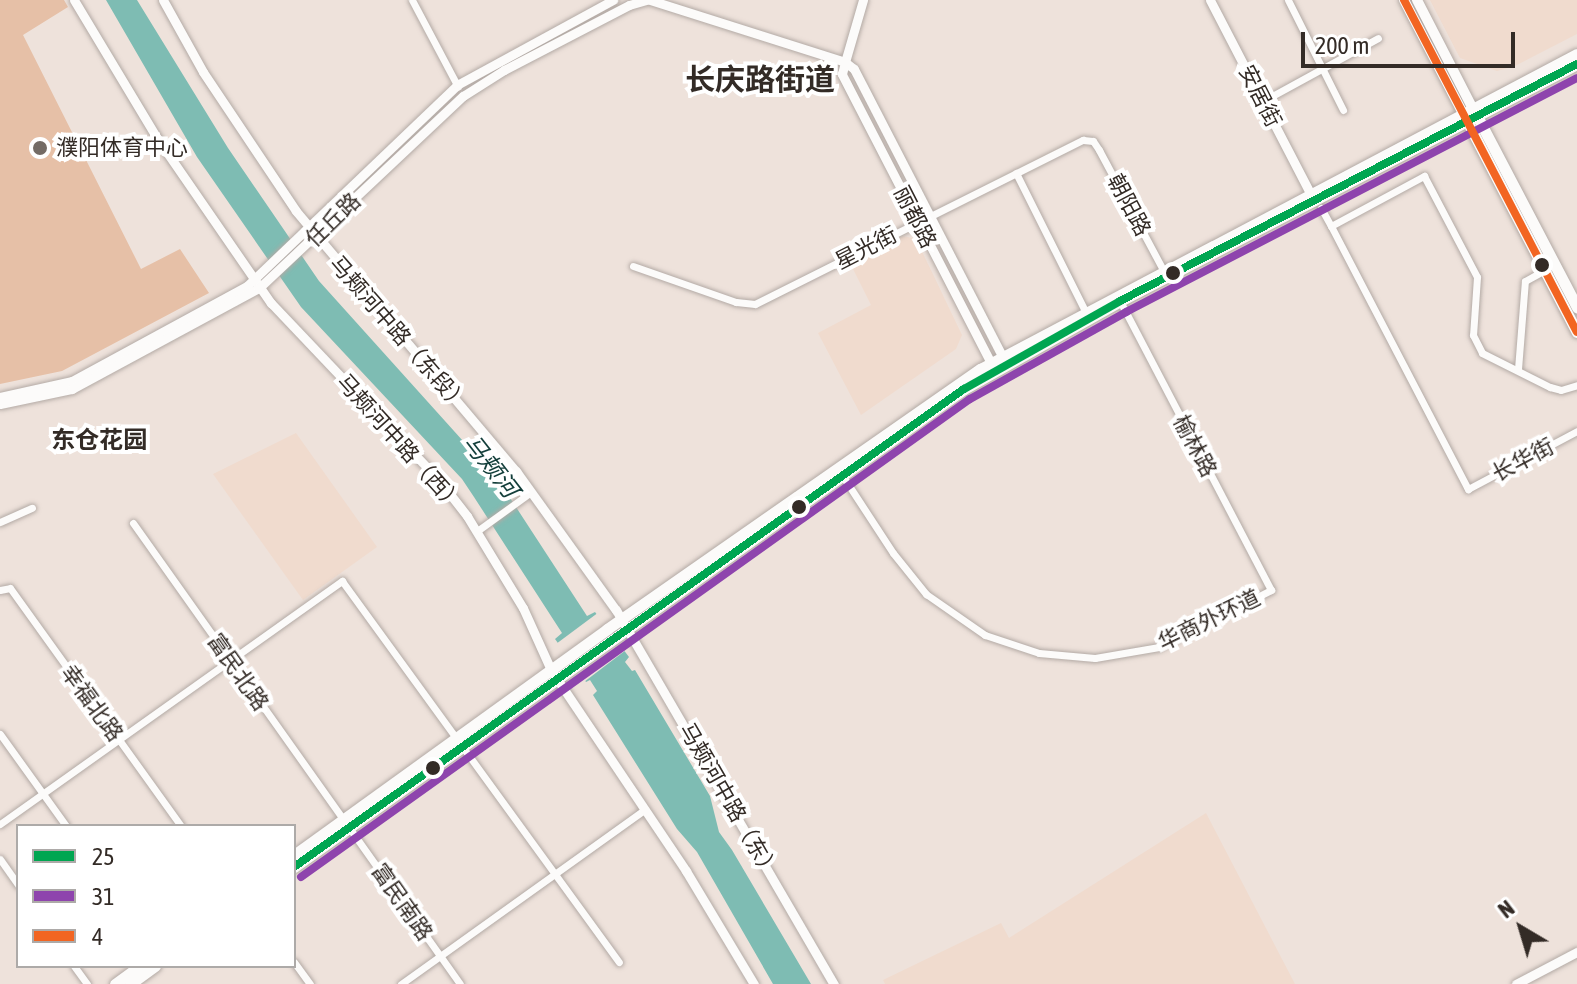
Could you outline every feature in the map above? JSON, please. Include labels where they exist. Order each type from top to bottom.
[{"type":"main road","points":[[1404,0],[1470,115],[1549,268],[1577,332]]},
{"type":"main road","points":[[1417,0],[1470,115]]},
{"type":"main road","points":[[296,865],[346,824],[610,633],[992,366],[1470,115],[1577,54]]},
{"type":"main road","points":[[1004,360],[1085,311],[1310,193],[1577,64]]},
{"type":"main road","points":[[1549,268],[1577,307]]},
{"type":"main road","points":[[624,623],[842,475],[992,366]]},
{"type":"main road","points":[[296,854],[346,824]]},
{"type":"main road","points":[[115,984],[137,968]]},
{"type":"main road","points":[[130,984],[152,968]]},
{"type":"street","name":"马颊河中路（西）","points":[[74,0],[157,138],[300,337],[439,480],[480,529],[523,608],[554,675],[686,871],[754,984]]},
{"type":"street","name":"马颊河中路（东段）","points":[[163,0],[228,111],[316,237],[497,447],[624,623]]},
{"type":"street","points":[[412,0],[463,96]]},
{"type":"street","name":"任丘路","points":[[0,397],[72,381],[260,281],[298,237],[457,85],[613,0]]},
{"type":"street","name":"任丘路","points":[[0,404],[72,389],[260,281],[316,237],[463,96],[504,70],[649,0]]},
{"type":"street","points":[[649,0],[845,62],[863,0]]},
{"type":"street","name":"安居街","points":[[1210,0],[1310,193]]},
{"type":"street","points":[[1288,0],[1343,110]]},
{"type":"street","points":[[1263,101],[1378,38]]},
{"type":"street","name":"丽都路","points":[[992,366],[842,74],[845,62],[854,69],[1004,360]]},
{"type":"street","name":"星光街","points":[[633,266],[748,306],[1083,140],[1093,141]]},
{"type":"street","name":"朝阳路","points":[[1093,141],[1163,270]]},
{"type":"street","points":[[1016,173],[1085,311]]},
{"type":"street","points":[[1321,208],[1331,226],[1424,176],[1477,277],[1473,328],[1479,348],[1550,387],[1561,390],[1577,385]]},
{"type":"street","name":"长华街","points":[[1331,226],[1468,489],[1577,431]]},
{"type":"street","points":[[1518,369],[1525,281],[1549,268]]},
{"type":"street","name":"榆林路","points":[[1120,301],[1271,590]]},
{"type":"street","name":"华商外环道","points":[[842,475],[893,553],[926,594],[985,635],[1039,653],[1095,658],[1159,647],[1271,590]]},
{"type":"street","points":[[480,529],[531,492]]},
{"type":"street","points":[[0,522],[32,508]]},
{"type":"street","name":"富民北路","points":[[133,523],[346,824]]},
{"type":"street","points":[[0,824],[342,581],[619,962]]},
{"type":"street","name":"幸福北路","points":[[0,590],[10,588],[180,824]]},
{"type":"street","name":"马颊河中路（东）","points":[[624,623],[834,984]]},
{"type":"street","points":[[0,734],[65,824]]},
{"type":"street","points":[[401,984],[643,811]]},
{"type":"street","name":"富民南路","points":[[346,824],[460,984]]},
{"type":"street","points":[[0,859],[16,882]]},
{"type":"street","points":[[1516,984],[1577,952]]},
{"type":"street","points":[[296,965],[310,984]]},
{"type":"shaded area","name":"濮阳体育中心","points":[[0,0],[64,0],[68,7],[23,35],[141,269],[180,249],[209,293],[62,371],[0,384]]},
{"type":"shaded area","points":[[1430,0],[1577,0],[1577,34],[1515,66],[1497,71],[1460,58]]},
{"type":"shaded area","points":[[903,236],[916,239],[962,335],[956,349],[861,415],[818,333],[871,305],[850,263]]},
{"type":"shaded area","points":[[296,433],[377,547],[303,600],[213,474]]},
{"type":"shaded area","points":[[1206,813],[1295,984],[885,984],[883,980],[1001,923],[1009,938]]},
{"type":"water","points":[[106,0],[137,0],[228,148],[319,281],[499,481],[587,616],[595,612],[629,657],[625,662],[632,671],[635,670],[710,796],[719,832],[811,984],[773,984],[697,852],[677,829],[593,695],[597,691],[590,680],[586,682],[555,639],[562,633],[462,479],[301,307],[197,157]]},
{"type":"pier","points":[[599,612],[626,650],[584,682],[556,644]]},
{"type":"transit line","name":"4","points":[[1404,0],[1577,332]]},
{"type":"transit line","name":"25","points":[[296,866],[964,389],[1120,301],[1577,64]]},
{"type":"transit line","name":"31","points":[[301,877],[970,399],[1126,312],[1577,78]]},
{"type":"place","name":"濮阳体育中心","points":[[40,148]]},
{"type":"district","name":"长庆路街道","points":[[760,79]]},
{"type":"district","name":"东仓花园","points":[[99,440]]},
{"type":"water label","name":"马颊河","points":[[491,466]]}]
